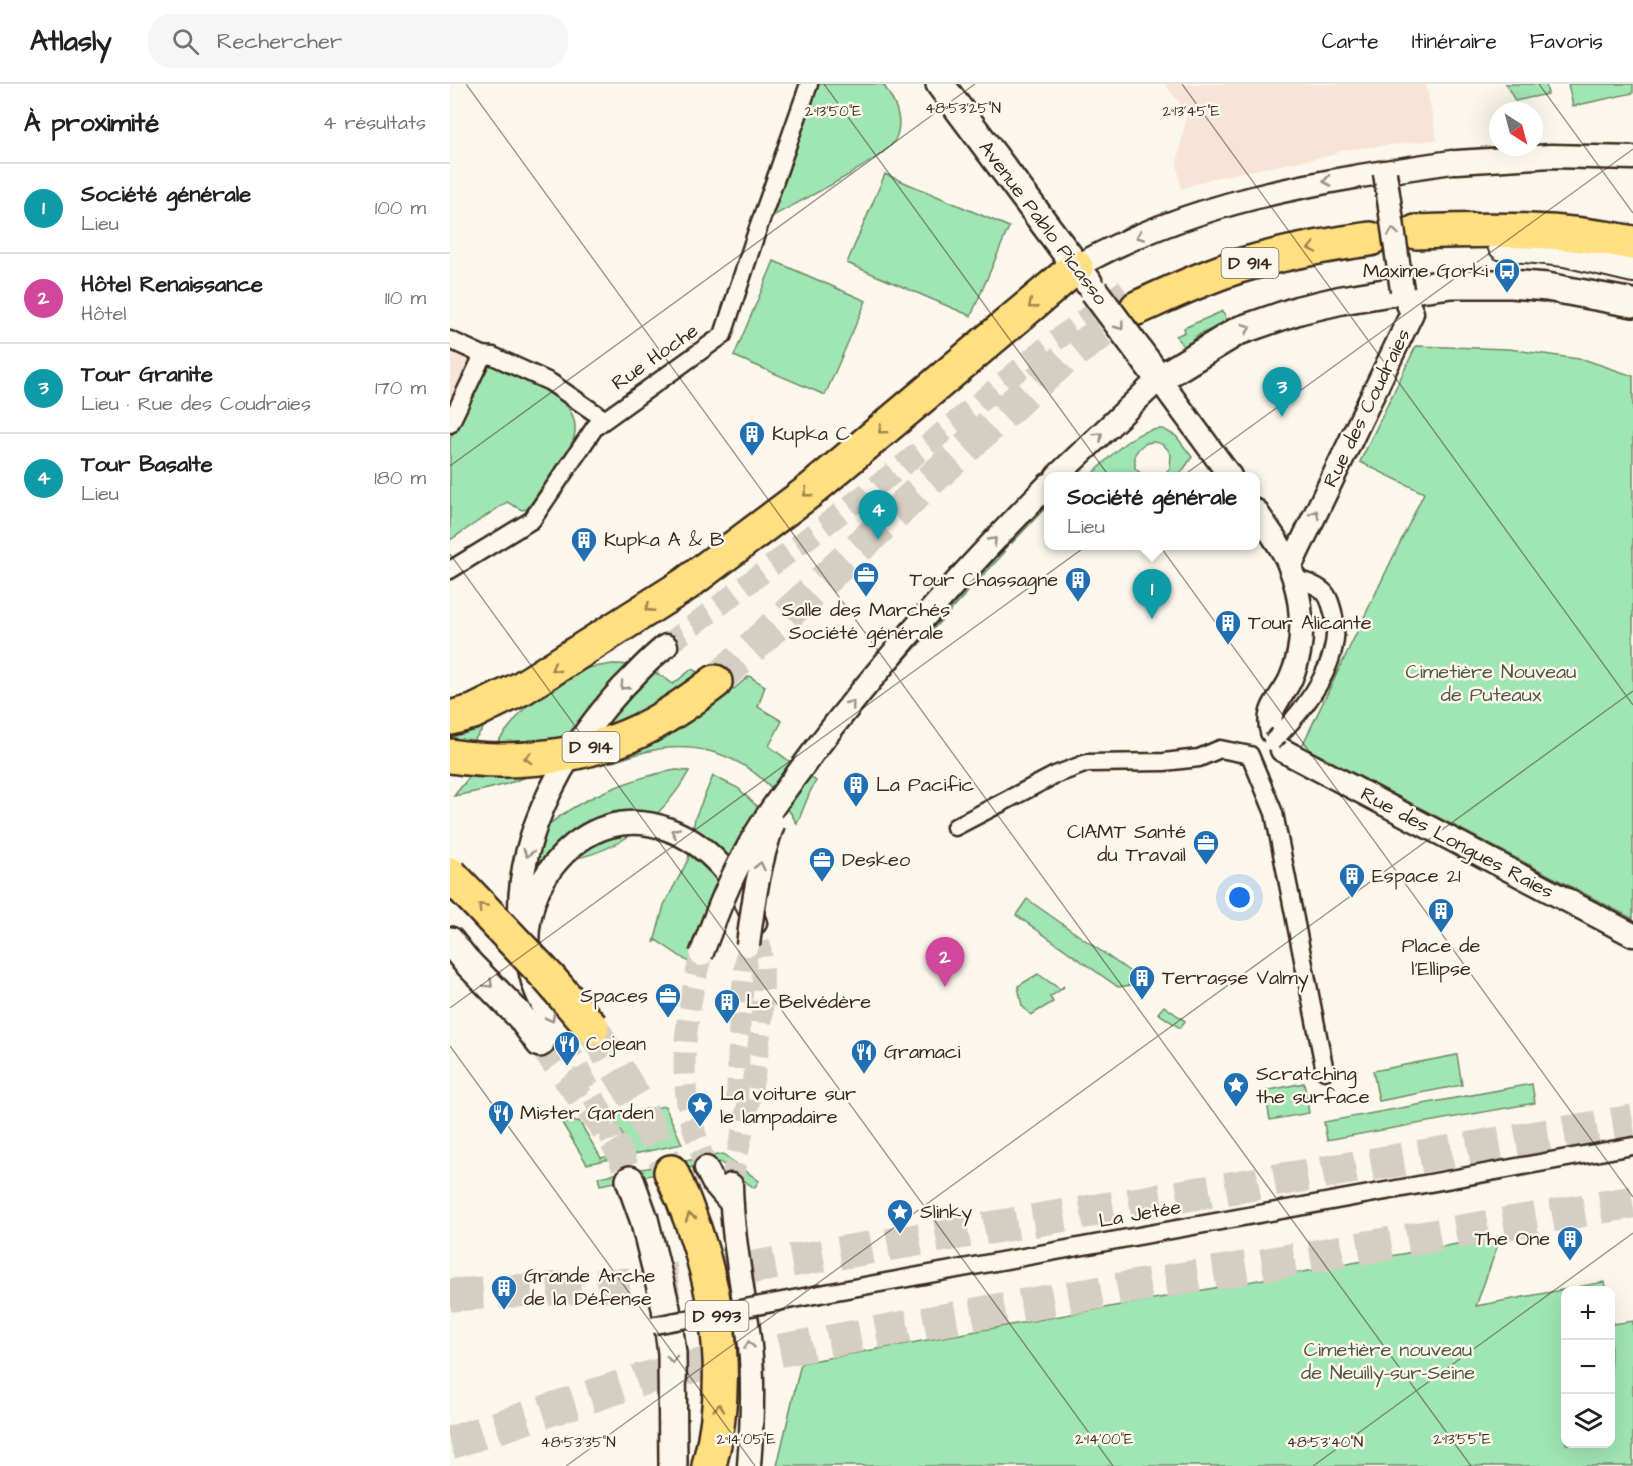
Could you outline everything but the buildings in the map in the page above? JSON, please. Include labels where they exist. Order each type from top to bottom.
[{"type":"main road","points":[[1417,237],[1537,230],[1575,233],[1633,243]]},
{"type":"main road","points":[[1417,237],[1565,250],[1633,266]]},
{"type":"main road","name":"D 914","points":[[1137,308],[1186,286],[1239,267],[1302,250],[1370,239]]},
{"type":"main road","points":[[450,718],[473,712],[522,688],[686,584],[1085,279]]},
{"type":"main road","name":"D 914","points":[[450,756],[484,759],[550,756],[613,741],[647,727],[682,707],[715,682]]},
{"type":"main road","points":[[450,874],[548,977],[565,1037]]},
{"type":"main road","name":"D 993","points":[[671,1172],[689,1213],[716,1308],[721,1367],[715,1445],[710,1466]]},
{"type":"street","name":"Rue Hoche","points":[[450,570],[532,520],[595,427],[723,335],[809,84]]},
{"type":"street","name":"Avenue Pablo Picasso","points":[[941,86],[1153,370]]},
{"type":"street","points":[[1085,279],[1126,242],[1217,207],[1311,184],[1455,162],[1551,156],[1633,158]]},
{"type":"street","name":"Rue des Coudraies","points":[[1292,572],[1412,314],[1402,290],[1385,173]]},
{"type":"street","points":[[1061,472],[1153,370],[1238,331],[1299,310],[1342,300],[1450,284],[1511,284],[1547,287],[1633,303]]},
{"type":"street","points":[[450,340],[483,355],[493,356],[550,382],[604,419]]},
{"type":"street","points":[[450,424],[483,355]]},
{"type":"street","points":[[1153,370],[1226,472]]},
{"type":"street","points":[[701,955],[744,853],[765,819],[815,750],[897,650],[992,542],[1044,489]]},
{"type":"street","points":[[1260,518],[1279,545],[1292,572],[1300,608],[1300,643],[1290,680],[1270,715],[1276,740]]},
{"type":"street","points":[[954,827],[1055,775],[1087,763],[1164,762],[1199,758],[1220,748],[1250,755],[1276,740],[1314,693],[1328,663],[1335,636],[1334,613],[1327,596],[1292,572]]},
{"type":"street","points":[[565,1037],[542,1003],[531,976],[521,937],[525,916],[528,853],[536,823],[565,764],[608,704],[635,674],[666,646]]},
{"type":"street","name":"Rue des Longues Raies","points":[[1276,740],[1633,935]]},
{"type":"street","points":[[525,916],[544,876],[575,842],[606,825],[633,822],[655,824],[699,845],[733,880],[746,902],[753,943],[756,886],[765,847],[774,821],[788,793],[815,750]]},
{"type":"street","points":[[1250,755],[1274,813],[1325,1071]]},
{"type":"street","points":[[450,941],[465,960],[520,1016],[565,1037]]},
{"type":"street","name":"La Jetée","points":[[655,1325],[1633,1146]]},
{"type":"street","points":[[706,1168],[713,1182],[731,1195],[732,1222],[750,1348],[752,1392],[748,1466]]},
{"type":"street","points":[[630,1180],[650,1240],[666,1308],[671,1345],[673,1466]]},
{"type":"shaded area","points":[[1165,84],[1426,84],[1437,140],[1342,150],[1333,155],[1213,178],[1181,189],[1177,164],[1187,113]]},
{"type":"shaded area","points":[[450,349],[468,357],[471,363],[450,409]]},
{"type":"green space","points":[[819,84],[883,84],[897,110],[898,132],[888,148],[859,169],[773,216]]},
{"type":"green space","points":[[1506,84],[1546,84],[1548,94],[1515,101]]},
{"type":"green space","points":[[1568,84],[1633,84],[1633,93],[1573,106]]},
{"type":"green space","points":[[885,174],[1009,227],[971,316],[847,263]]},
{"type":"green space","points":[[774,261],[866,301],[825,395],[734,356]]},
{"type":"green space","points":[[1223,311],[1228,322],[1196,336],[1193,347],[1186,351],[1176,336],[1185,332],[1184,328]]},
{"type":"green space","name":"Cimetière Nouveau de Puteaux","points":[[1416,346],[1509,349],[1586,360],[1633,376],[1633,919],[1302,746],[1424,493],[1360,462]]},
{"type":"green space","points":[[488,363],[535,382],[550,391],[572,414],[575,429],[571,446],[527,509],[522,510],[507,502],[450,540],[450,439]]},
{"type":"green space","points":[[1163,429],[1176,436],[1192,457],[1182,472],[1166,472],[1170,468],[1171,455],[1163,445],[1153,442],[1143,445],[1135,454],[1135,468],[1139,472],[1094,472],[1132,438],[1152,430]]},
{"type":"green space","points":[[1044,505],[1044,509],[1012,543],[1010,542]]},
{"type":"green space","points":[[1003,551],[1005,552],[895,670],[893,669]]},
{"type":"green space","points":[[613,664],[645,669],[673,684],[692,669],[701,674],[714,664],[734,689],[749,676],[765,686],[758,707],[782,721],[769,746],[816,781],[797,824],[773,790],[744,765],[726,757],[708,751],[666,748],[613,762],[590,738],[536,773],[514,782],[454,796],[531,700],[587,668]]},
{"type":"green space","points":[[488,722],[450,771],[450,732]]},
{"type":"green space","points":[[676,770],[689,771],[667,803],[638,830],[621,841],[585,856],[566,860],[515,862],[542,831],[570,809],[623,784]]},
{"type":"green space","points":[[713,776],[738,788],[764,813],[734,862],[729,857],[721,866],[723,885],[697,938],[690,963],[656,940],[654,943],[664,905],[688,860],[695,818]]},
{"type":"green space","points":[[1027,899],[1146,983],[1118,987],[1016,915]]},
{"type":"green space","points":[[1038,974],[1060,989],[1064,986],[1050,997],[1053,1002],[1031,1015],[1022,1006],[1018,986]]},
{"type":"green space","points":[[1164,1006],[1185,1021],[1180,1028],[1158,1013]]},
{"type":"green space","points":[[1457,1055],[1462,1085],[1379,1101],[1373,1071]]},
{"type":"green space","points":[[1304,1083],[1309,1113],[1270,1120],[1265,1091]]},
{"type":"green space","points":[[1532,1084],[1535,1103],[1327,1140],[1324,1122]]},
{"type":"green space","points":[[665,1106],[682,1144],[587,1164],[562,1123],[579,1121],[601,1158],[632,1151],[611,1115]]},
{"type":"green space","points":[[723,1154],[759,1181],[754,1188],[720,1162],[600,1185],[598,1177]]},
{"type":"green space","name":"Cimetière nouveau de Neuilly-sur-Seine","points":[[1501,1236],[1476,1306],[1561,1290],[1561,1448],[1615,1448],[1615,1324],[1633,1321],[1633,1466],[777,1466],[801,1363]]},
{"type":"green space","name":"Cimetière nouveau de Neuilly-sur-Seine","points":[[1604,1282],[1605,1286],[1583,1286]]},
{"type":"tunnel","points":[[666,646],[896,471],[1044,349],[1125,290]]},
{"type":"tunnel","points":[[715,682],[1031,388],[1068,356],[1137,308]]},
{"type":"tunnel","points":[[731,1185],[756,1064],[760,1032],[763,1001],[759,942]]},
{"type":"tunnel","points":[[737,1102],[740,1011],[748,945]]},
{"type":"tunnel","points":[[701,955],[689,1011],[685,1049],[685,1087],[690,1114],[706,1168]]},
{"type":"tunnel","points":[[592,1028],[635,1098],[671,1172]]},
{"type":"tunnel","points":[[563,1039],[604,1117],[612,1140]]},
{"type":"tunnel","points":[[540,1043],[612,1140],[620,1153],[630,1180]]},
{"type":"tunnel","points":[[450,1295],[631,1284],[694,1277],[1633,1121]]},
{"type":"tunnel","points":[[450,1443],[643,1379],[696,1366],[1008,1308],[1633,1202]]},
{"type":"place","name":"Maxime Gorki","points":[[1507,294]]},
{"type":"place","name":"Tour Granite","points":[[1282,417]]},
{"type":"place","name":"Kupka C","points":[[752,457]]},
{"type":"place","name":"Tour Basalte","points":[[878,540]]},
{"type":"place","name":"Kupka A & B","points":[[584,563]]},
{"type":"place","name":"Salle des Marchés Société générale","points":[[866,598]]},
{"type":"place","name":"Tour Chassagne","points":[[1078,603]]},
{"type":"place","name":"Société générale","points":[[1152,619]]},
{"type":"place","name":"Tour Alicante","points":[[1228,646]]},
{"type":"place","name":"La Pacific","points":[[856,808]]},
{"type":"place","name":"CIAMT Santé du Travail","points":[[1206,866]]},
{"type":"place","name":"Deskeo","points":[[822,883]]},
{"type":"place","name":"Espace 21","points":[[1352,899]]},
{"type":"place","name":"Place de l'Ellipse","points":[[1441,934]]},
{"type":"place","name":"Hôtel Renaissance","points":[[945,987]]},
{"type":"place","name":"Terrasse Valmy","points":[[1142,1001]]},
{"type":"place","name":"Spaces","points":[[668,1019]]},
{"type":"place","name":"Le Belvédère","points":[[727,1025]]},
{"type":"place","name":"Cojean","points":[[567,1067]]},
{"type":"place","name":"Gramaci","points":[[864,1075]]},
{"type":"place","name":"Scratching the surface","points":[[1236,1108]]},
{"type":"place","name":"La voiture sur le lampadaire","points":[[700,1128]]},
{"type":"place","name":"Mister Garden","points":[[501,1136]]},
{"type":"place","name":"Slinky","points":[[900,1235]]},
{"type":"place","name":"The One","points":[[1570,1262]]},
{"type":"place","name":"Grande Arche de la Défense","points":[[504,1311]]}]
